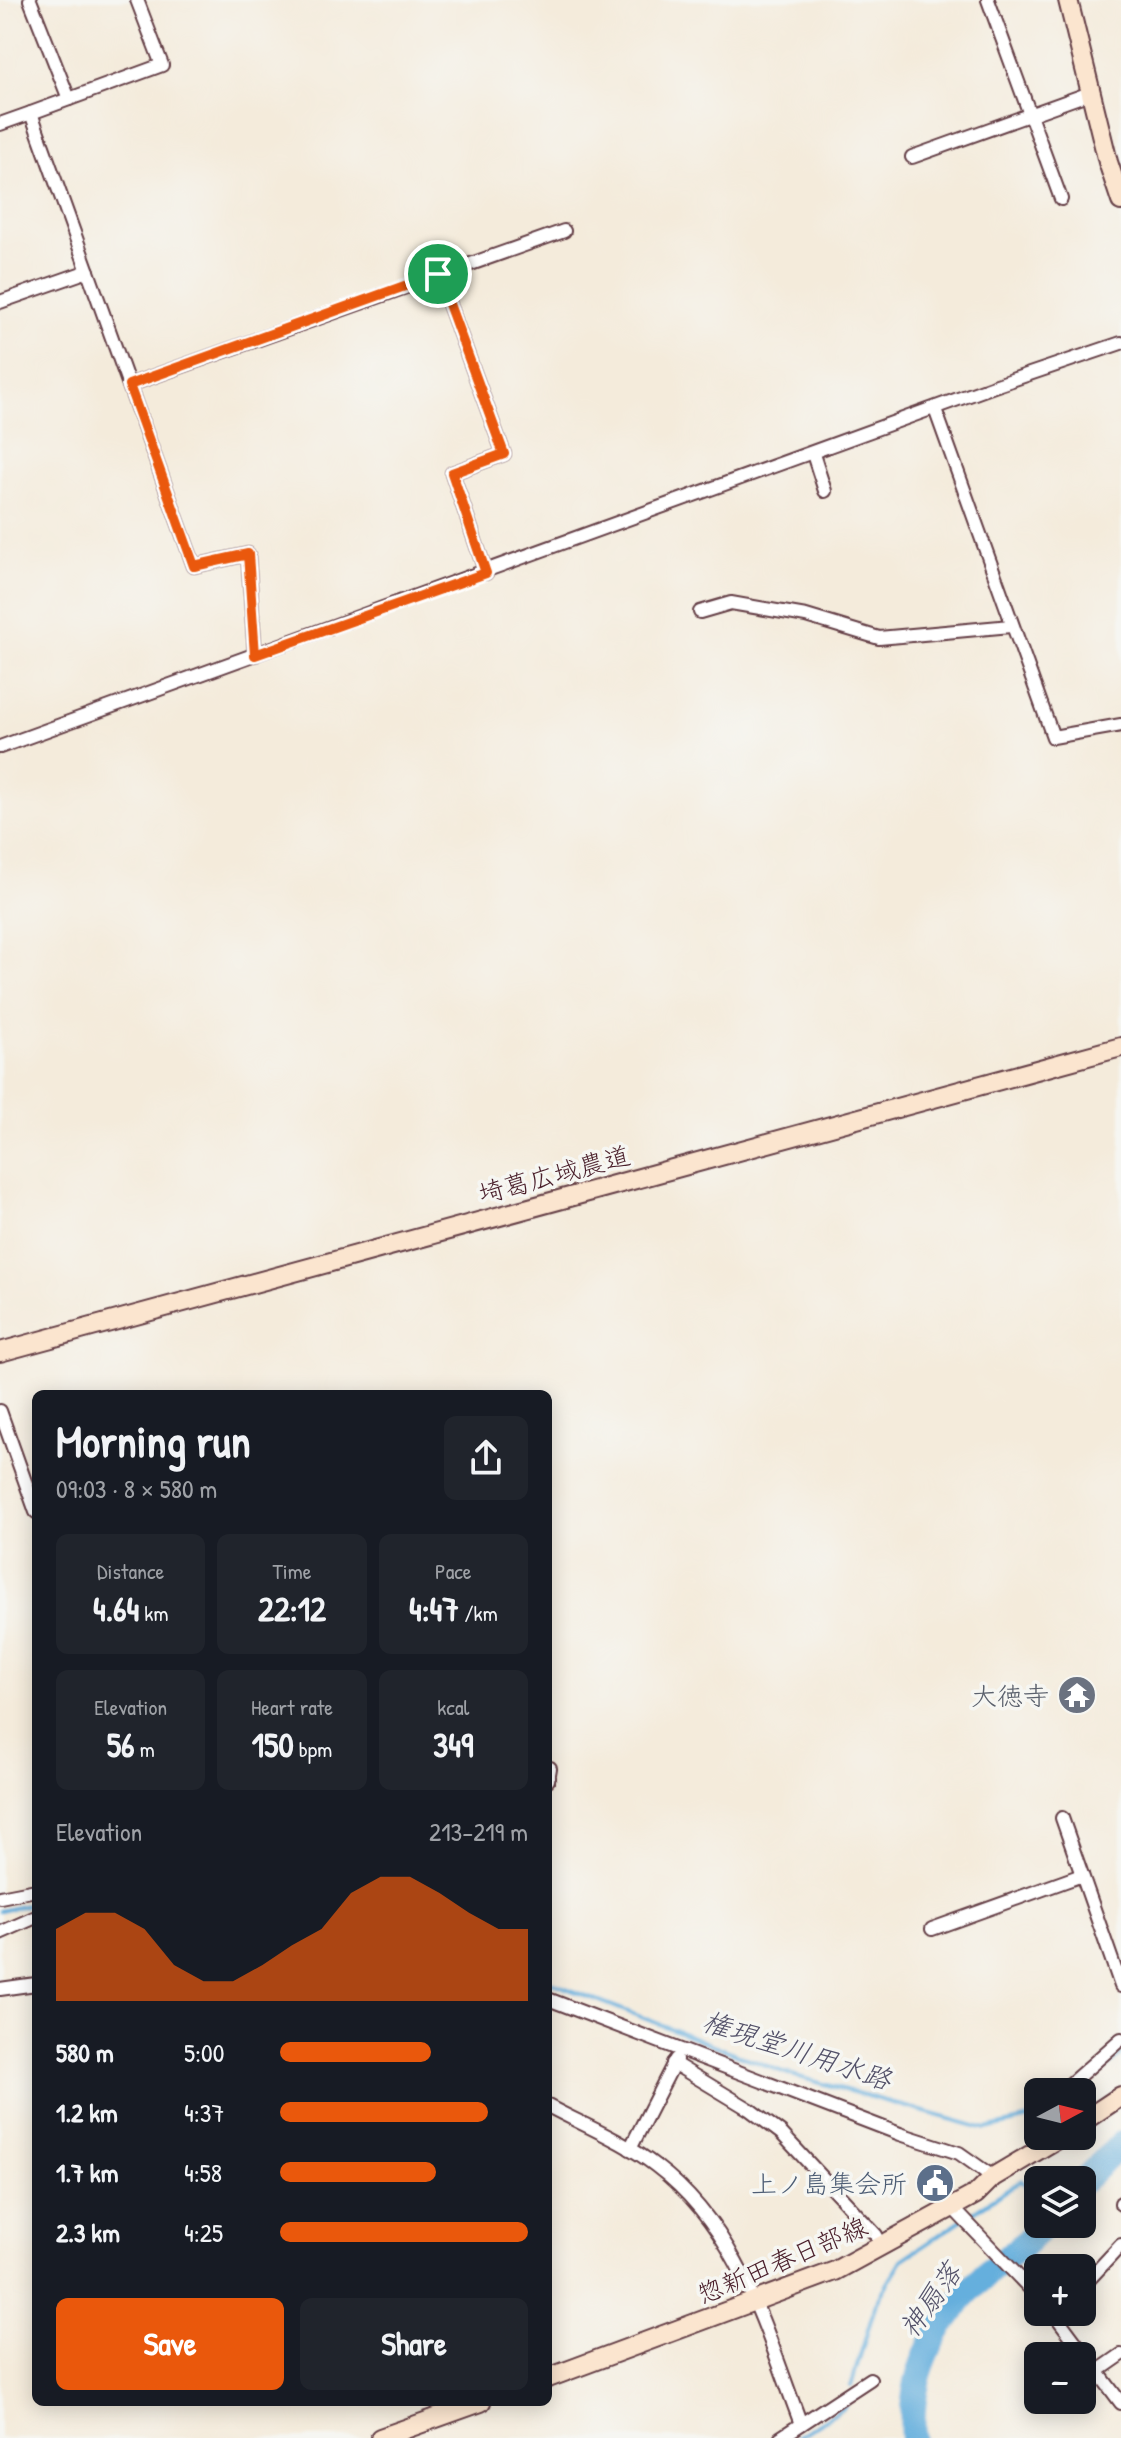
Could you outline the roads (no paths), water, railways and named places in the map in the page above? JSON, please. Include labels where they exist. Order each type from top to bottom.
[{"type":"street","points":[[30,0],[69,99]]},
{"type":"street","points":[[0,124],[162,65],[137,0]]},
{"type":"street","points":[[988,0],[1061,199]]},
{"type":"street","points":[[1068,0],[1090,93],[1121,201]]},
{"type":"street","points":[[912,157],[1090,93]]},
{"type":"street","points":[[31,113],[194,566],[248,554],[255,655]]},
{"type":"street","points":[[129,385],[564,231]]},
{"type":"street","points":[[0,302],[88,271]]},
{"type":"street","points":[[438,274],[504,454],[452,473],[486,573]]},
{"type":"street","points":[[0,747],[1121,343]]},
{"type":"street","points":[[935,409],[1053,737],[1121,725]]},
{"type":"street","points":[[813,454],[825,491]]},
{"type":"street","points":[[700,612],[731,603],[806,616],[879,638],[1011,626]]},
{"type":"street","name":"埼葛広域農道","points":[[0,1352],[1121,1047]]},
{"type":"street","points":[[0,1411],[32,1501]]},
{"type":"street","points":[[1062,1818],[1121,1986]]},
{"type":"street","points":[[932,1929],[1082,1875]]},
{"type":"street","points":[[0,1897],[32,1891]]},
{"type":"street","points":[[0,1933],[32,1919]]},
{"type":"street","points":[[0,1989],[32,1985]]},
{"type":"street","points":[[552,2001],[900,2134],[959,2153],[993,2177]]},
{"type":"street","points":[[1077,2078],[1121,2039]]},
{"type":"street","points":[[630,2149],[681,2049]]},
{"type":"street","points":[[673,2063],[749,2109],[781,2133],[876,2235],[882,2246]]},
{"type":"street","points":[[1096,2113],[1121,2096]]},
{"type":"street","points":[[552,2108],[656,2166],[714,2222],[755,2304],[801,2424]]},
{"type":"street","name":"惣新田春日部線","points":[[552,2377],[755,2304],[835,2271],[976,2194],[993,2177],[1038,2150]]},
{"type":"street","points":[[952,2207],[1024,2282]]},
{"type":"street","points":[[1096,2272],[1121,2245]]},
{"type":"street","points":[[1065,2326],[1121,2403]]},
{"type":"street","points":[[1098,2371],[1121,2355]]},
{"type":"street","points":[[780,2438],[870,2379]]},
{"type":"street","points":[[380,2438],[470,2406]]},
{"type":"waterway","name":"権現堂川用水路","points":[[0,1911],[32,1904]]},
{"type":"waterway","name":"権現堂川用水路","points":[[552,1983],[788,2074],[986,2129],[1024,2120]]},
{"type":"waterway","name":"権現堂川用水路","points":[[1095,2078],[1121,2055]]},
{"type":"waterway","name":"神扇落","points":[[1096,2168],[1121,2144]]},
{"type":"waterway","points":[[851,2386],[876,2303],[902,2260],[1021,2180],[1024,2183]]},
{"type":"waterway","name":"神扇落","points":[[913,2438],[913,2413],[921,2367],[941,2327],[989,2272],[1031,2238]]},
{"type":"waterway","points":[[796,2438],[845,2407],[848,2398]]},
{"type":"place","name":"大徳寺","points":[[1077,1695]]},
{"type":"place","name":"上ノ島集会所","points":[[935,2183]]}]
